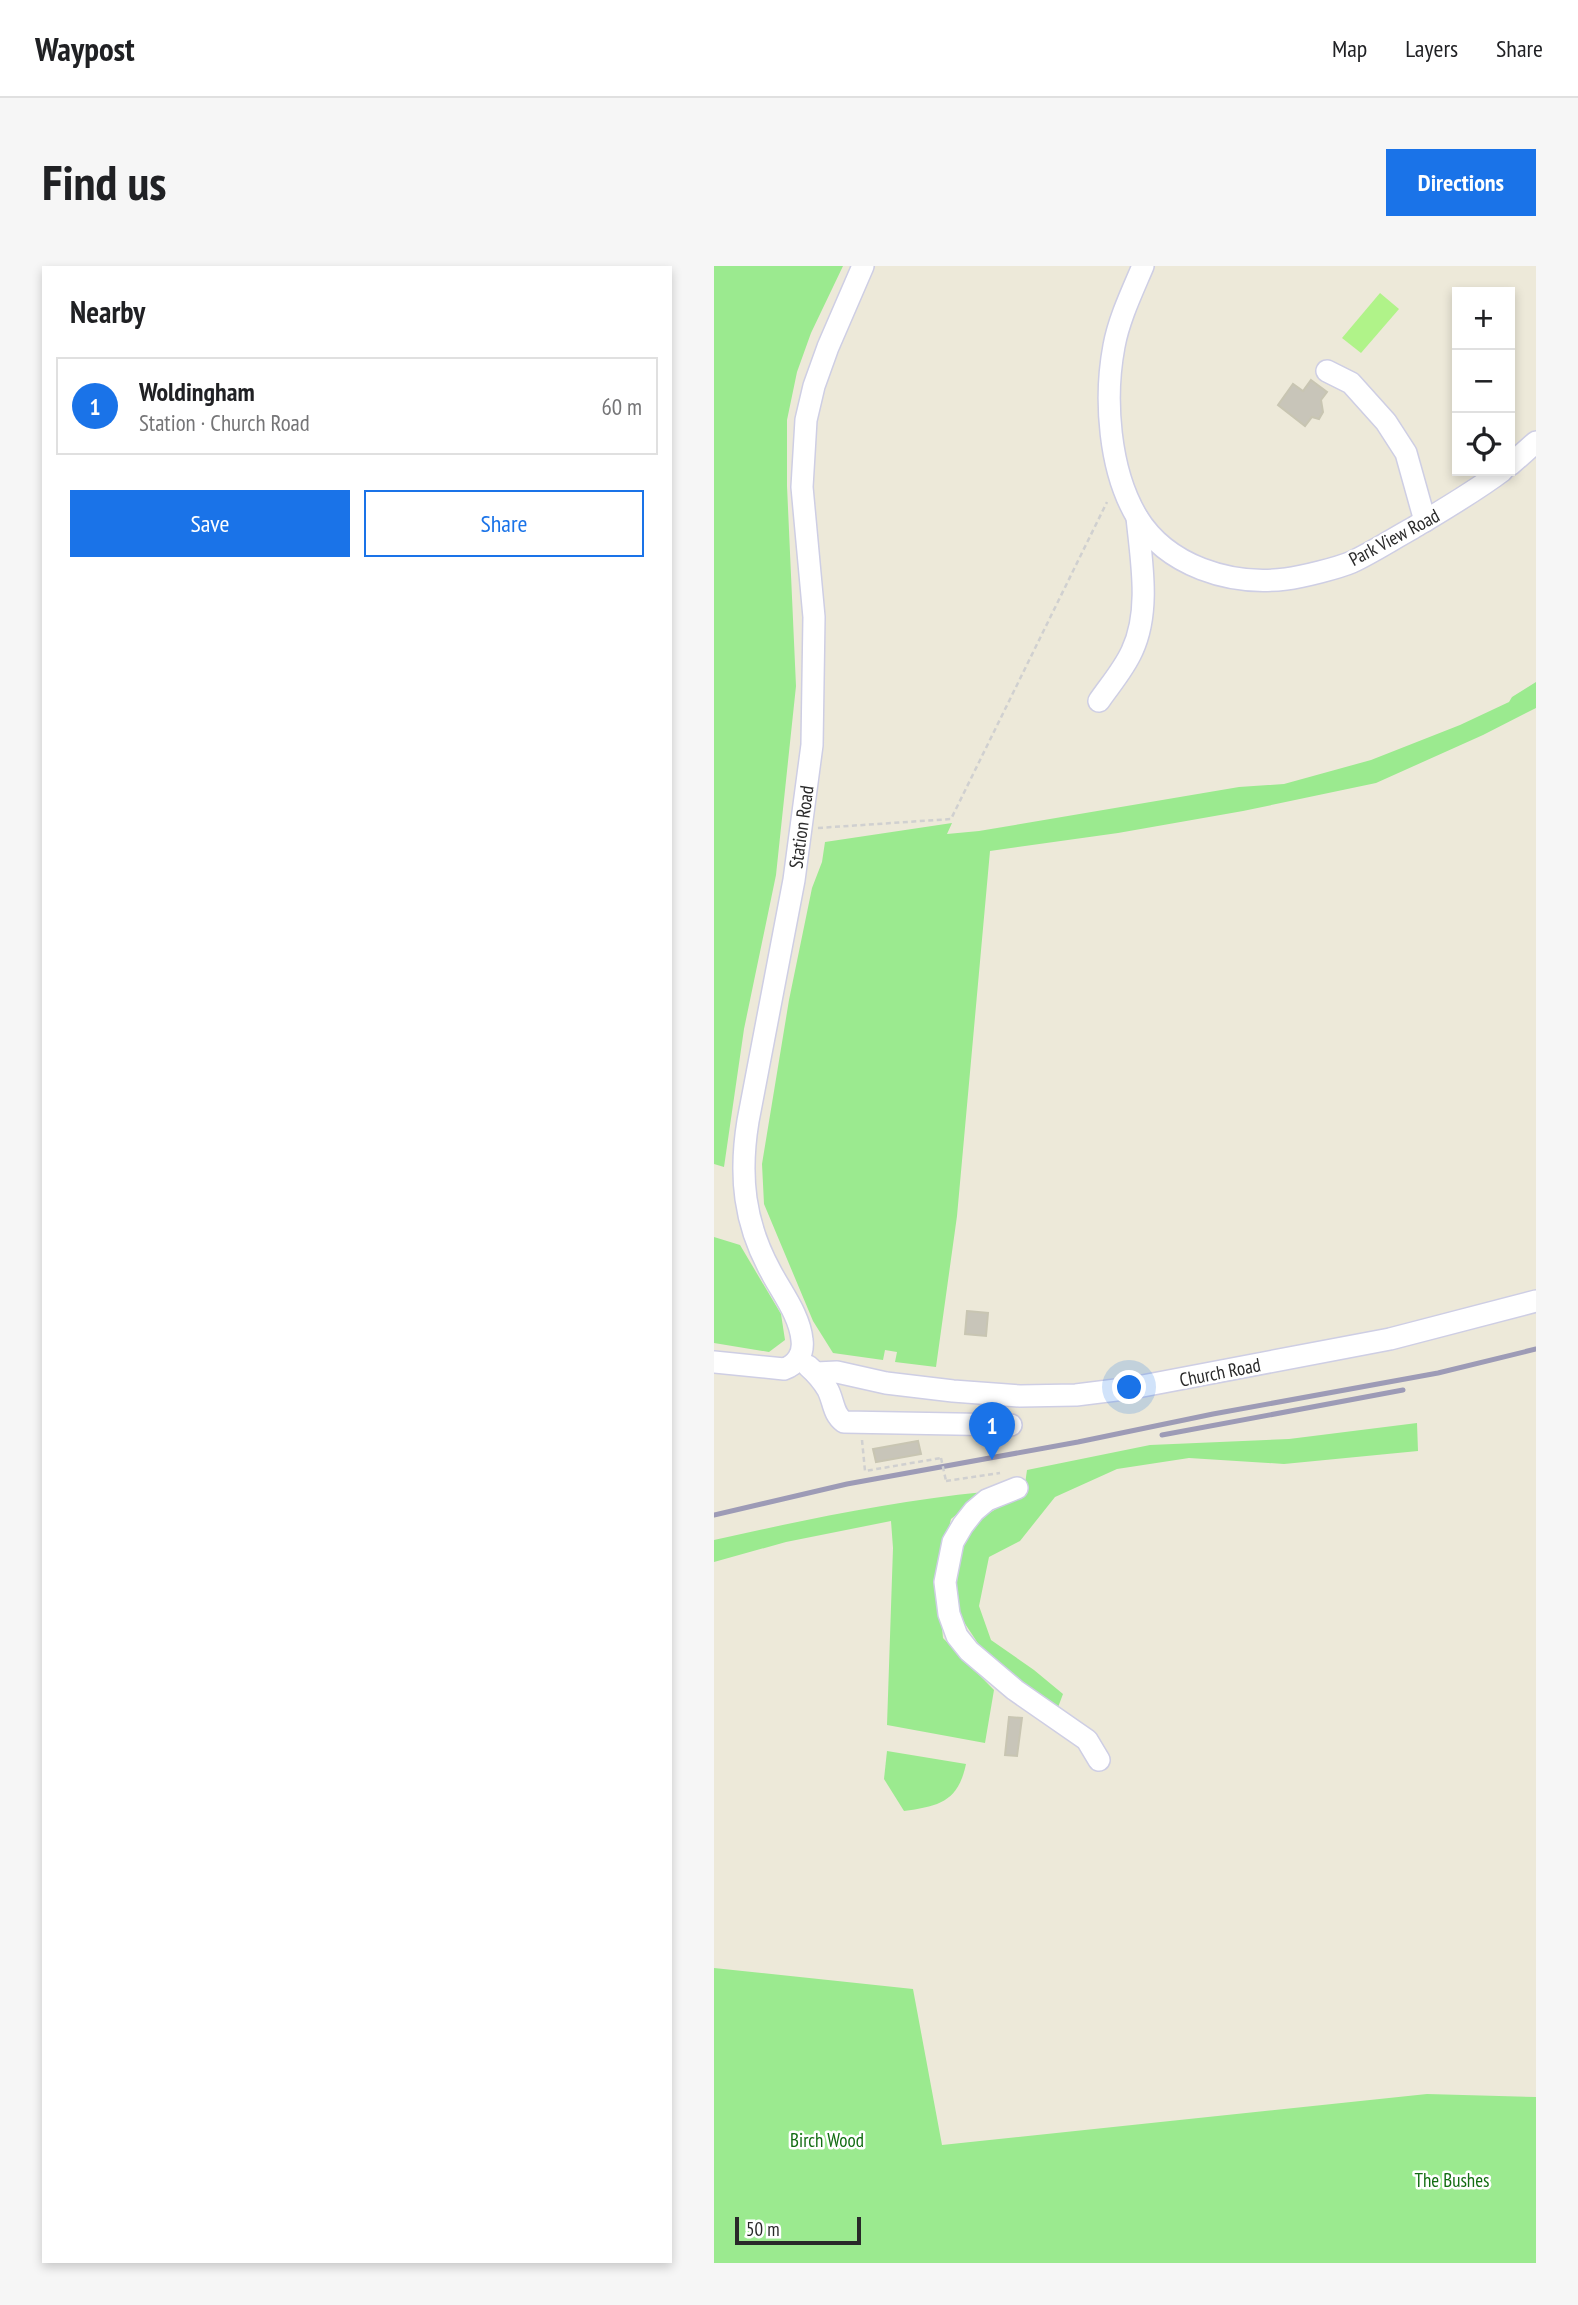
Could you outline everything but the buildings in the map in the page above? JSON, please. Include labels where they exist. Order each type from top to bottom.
[{"type":"street","name":"Station Road","points":[[798,1359],[803,1345],[801,1332],[756,1243],[747,1205],[743,1171],[748,1121],[794,880],[812,745],[814,617],[802,487],[806,420],[814,386],[828,347],[863,266]]},
{"type":"street","name":"Park View Road","points":[[1143,266],[1114,345],[1110,395],[1111,440],[1124,486],[1137,517],[1162,547],[1189,564],[1218,574],[1251,580],[1287,579],[1350,563],[1425,521],[1490,476]]},
{"type":"street","points":[[1327,371],[1351,383],[1386,422],[1406,453],[1425,521]]},
{"type":"street","name":"Park View Road","points":[[1515,458],[1536,442]]},
{"type":"street","points":[[1099,701],[1131,653],[1139,633],[1142,604],[1137,517]]},
{"type":"street","name":"Church Road","points":[[816,1373],[837,1373],[886,1383],[953,1391],[1020,1396],[1076,1395],[1132,1388],[1390,1339],[1536,1301]]},
{"type":"street","points":[[714,1362],[779,1370],[789,1367],[798,1359],[816,1373],[829,1392],[835,1414],[844,1422],[1011,1425]]},
{"type":"street","points":[[1017,1489],[987,1500],[974,1511],[953,1542],[945,1582],[949,1614],[957,1636],[969,1651],[1015,1690],[1087,1740],[1099,1760]]},
{"type":"path","points":[[801,829],[951,819],[1106,504],[1114,493],[1124,486]]},
{"type":"path","points":[[861,1424],[865,1471],[941,1458],[946,1481],[957,1479]]},
{"type":"green space","points":[[714,266],[843,266],[811,333],[797,372],[787,420],[787,486],[796,686],[776,875],[744,1029],[724,1167],[714,1164]]},
{"type":"green space","points":[[1380,293],[1399,309],[1361,353],[1342,338]]},
{"type":"green space","points":[[1536,682],[1536,708],[1376,783],[1243,811],[1118,833],[990,851],[957,1216],[936,1367],[895,1362],[897,1352],[885,1350],[883,1360],[833,1353],[813,1321],[764,1204],[762,1164],[789,1000],[812,888],[822,862],[825,842],[952,823],[947,834],[979,831],[1239,787],[1284,784],[1371,760],[1460,725],[1509,702],[1512,697]]},
{"type":"green space","points":[[714,1237],[740,1245],[781,1314],[785,1340],[769,1352],[714,1343]]},
{"type":"green space","points":[[1417,1423],[1418,1451],[1284,1464],[1189,1458],[1117,1469],[1055,1497],[1020,1541],[989,1557],[979,1606],[991,1640],[1063,1694],[1057,1710],[981,1648],[956,1610],[958,1557],[974,1523],[1013,1498],[1025,1484],[1027,1470],[1150,1445],[1289,1439]]},
{"type":"green space","points":[[984,1492],[951,1519],[937,1576],[943,1638],[994,1690],[985,1743],[887,1725],[893,1548],[891,1521],[786,1542],[714,1562],[714,1540],[848,1512]]},
{"type":"green space","points":[[887,1751],[966,1764],[958,1787],[945,1800],[904,1811],[884,1779]]},
{"type":"green space","points":[[714,1968],[913,1989],[942,2145],[1427,2094],[1536,2097],[1536,2263],[714,2263]]},
{"type":"railway","points":[[714,1515],[847,1484],[1438,1373],[1536,1349]]},
{"type":"railway","points":[[1162,1435],[1403,1390]]},
{"type":"place","name":"Woldingham","points":[[992,1460]]},
{"type":"park label","name":"Birch Wood","points":[[827,2140]]},
{"type":"park label","name":"The Bushes","points":[[1452,2180]]}]
